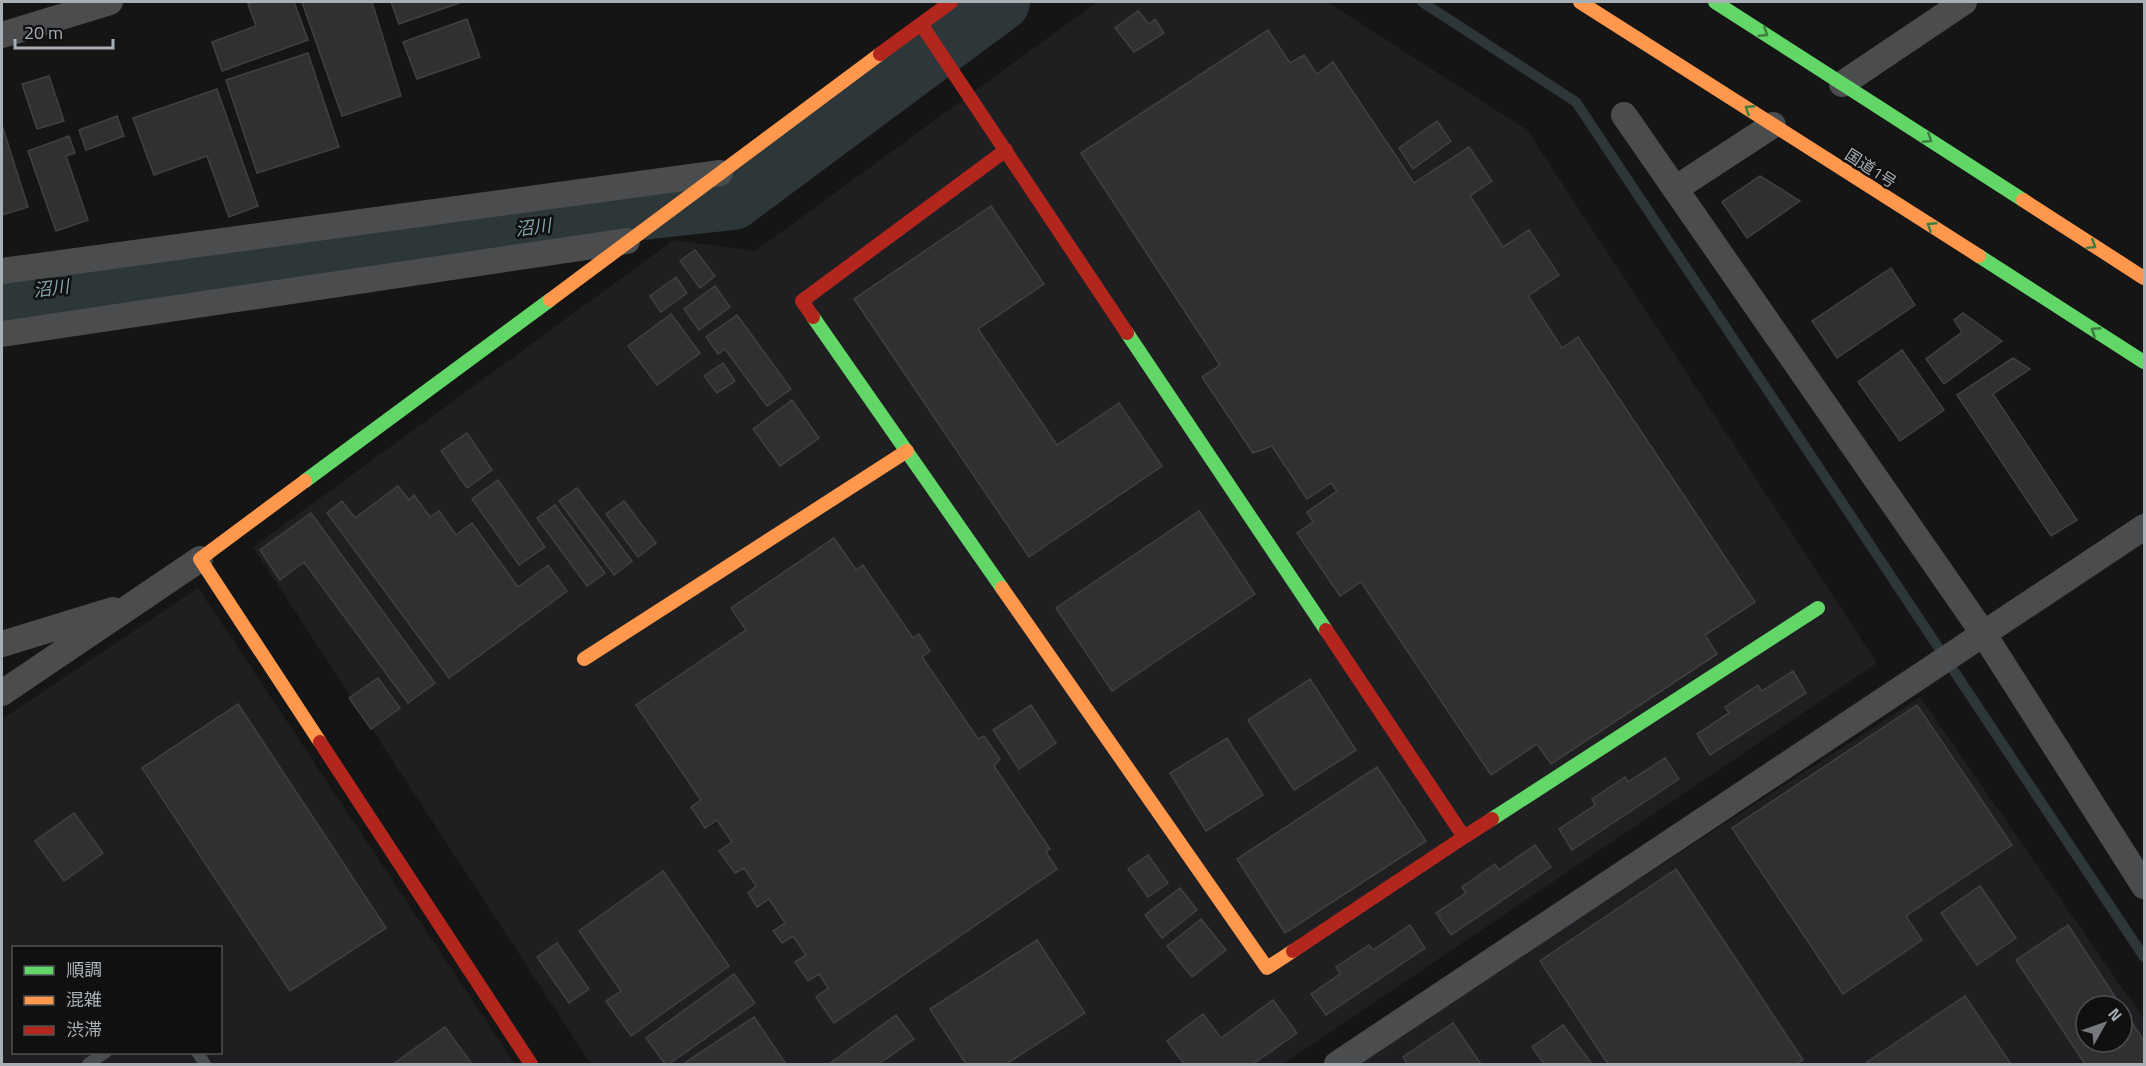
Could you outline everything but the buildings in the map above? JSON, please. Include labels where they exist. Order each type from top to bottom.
[{"type":"main road","points":[[531,1065],[200,559],[951,2]]},
{"type":"main road","name":"国道1号","points":[[1580,2],[2145,362]]},
{"type":"main road","points":[[1715,2],[2145,278]]},
{"type":"main road","points":[[921,24],[1464,837]]},
{"type":"main road","points":[[1006,150],[802,301],[1267,968],[1464,837],[1818,608]]},
{"type":"main road","points":[[584,659],[907,451]]},
{"type":"street","points":[[2,34],[110,2]]},
{"type":"street","points":[[1842,84],[1964,2]]},
{"type":"street","points":[[1623,115],[1983,633],[2145,886]]},
{"type":"street","points":[[1675,189],[1773,125]]},
{"type":"street","points":[[2,271],[712,179]]},
{"type":"street","points":[[2,334],[633,237]]},
{"type":"street","points":[[1337,1065],[2145,527]]},
{"type":"street","points":[[2,693],[200,559]]},
{"type":"street","points":[[2,644],[139,602]]},
{"type":"lane","points":[[88,1065],[104,1054]]},
{"type":"shaded area","points":[[1097,2],[1327,2],[1527,130],[1877,663],[1283,1064],[591,1064],[253,547],[674,240],[755,251]]},
{"type":"shaded area","points":[[198,588],[515,1064],[2,1064],[2,719]]},
{"type":"shaded area","points":[[1920,697],[2127,994],[2074,994],[2074,1054],[2134,1054],[2134,1005],[2144,1019],[2144,1064],[1354,1064]]},
{"type":"waterway","name":"沼川","points":[[2,294],[733,201],[1001,2]]},
{"type":"waterway","points":[[1422,2],[1576,102],[2144,957]]},
{"type":"traffic: fast","points":[[1715,2],[2023,200]]},
{"type":"traffic: fast","points":[[1979,256],[2144,362]]},
{"type":"traffic: fast","points":[[305,481],[550,300]]},
{"type":"traffic: fast","points":[[813,317],[1002,588]]},
{"type":"traffic: fast","points":[[1127,333],[1326,630]]},
{"type":"traffic: fast","points":[[1492,819],[1818,608]]},
{"type":"traffic: slow","points":[[1580,2],[1979,256]]},
{"type":"traffic: slow","points":[[550,300],[880,54]]},
{"type":"traffic: slow","points":[[2023,200],[2144,278]]},
{"type":"traffic: slow","points":[[584,659],[907,451]]},
{"type":"traffic: slow","points":[[305,481],[200,559],[320,742]]},
{"type":"traffic: slow","points":[[1002,588],[1267,968],[1293,951]]},
{"type":"traffic: jam","points":[[880,54],[951,2]]},
{"type":"traffic: jam","points":[[921,24],[1127,333]]},
{"type":"traffic: jam","points":[[813,317],[802,301],[1006,150]]},
{"type":"traffic: jam","points":[[1326,630],[1464,837],[1492,819]]},
{"type":"traffic: jam","points":[[320,742],[531,1064]]},
{"type":"traffic: jam","points":[[1293,951],[1464,837]]}]
